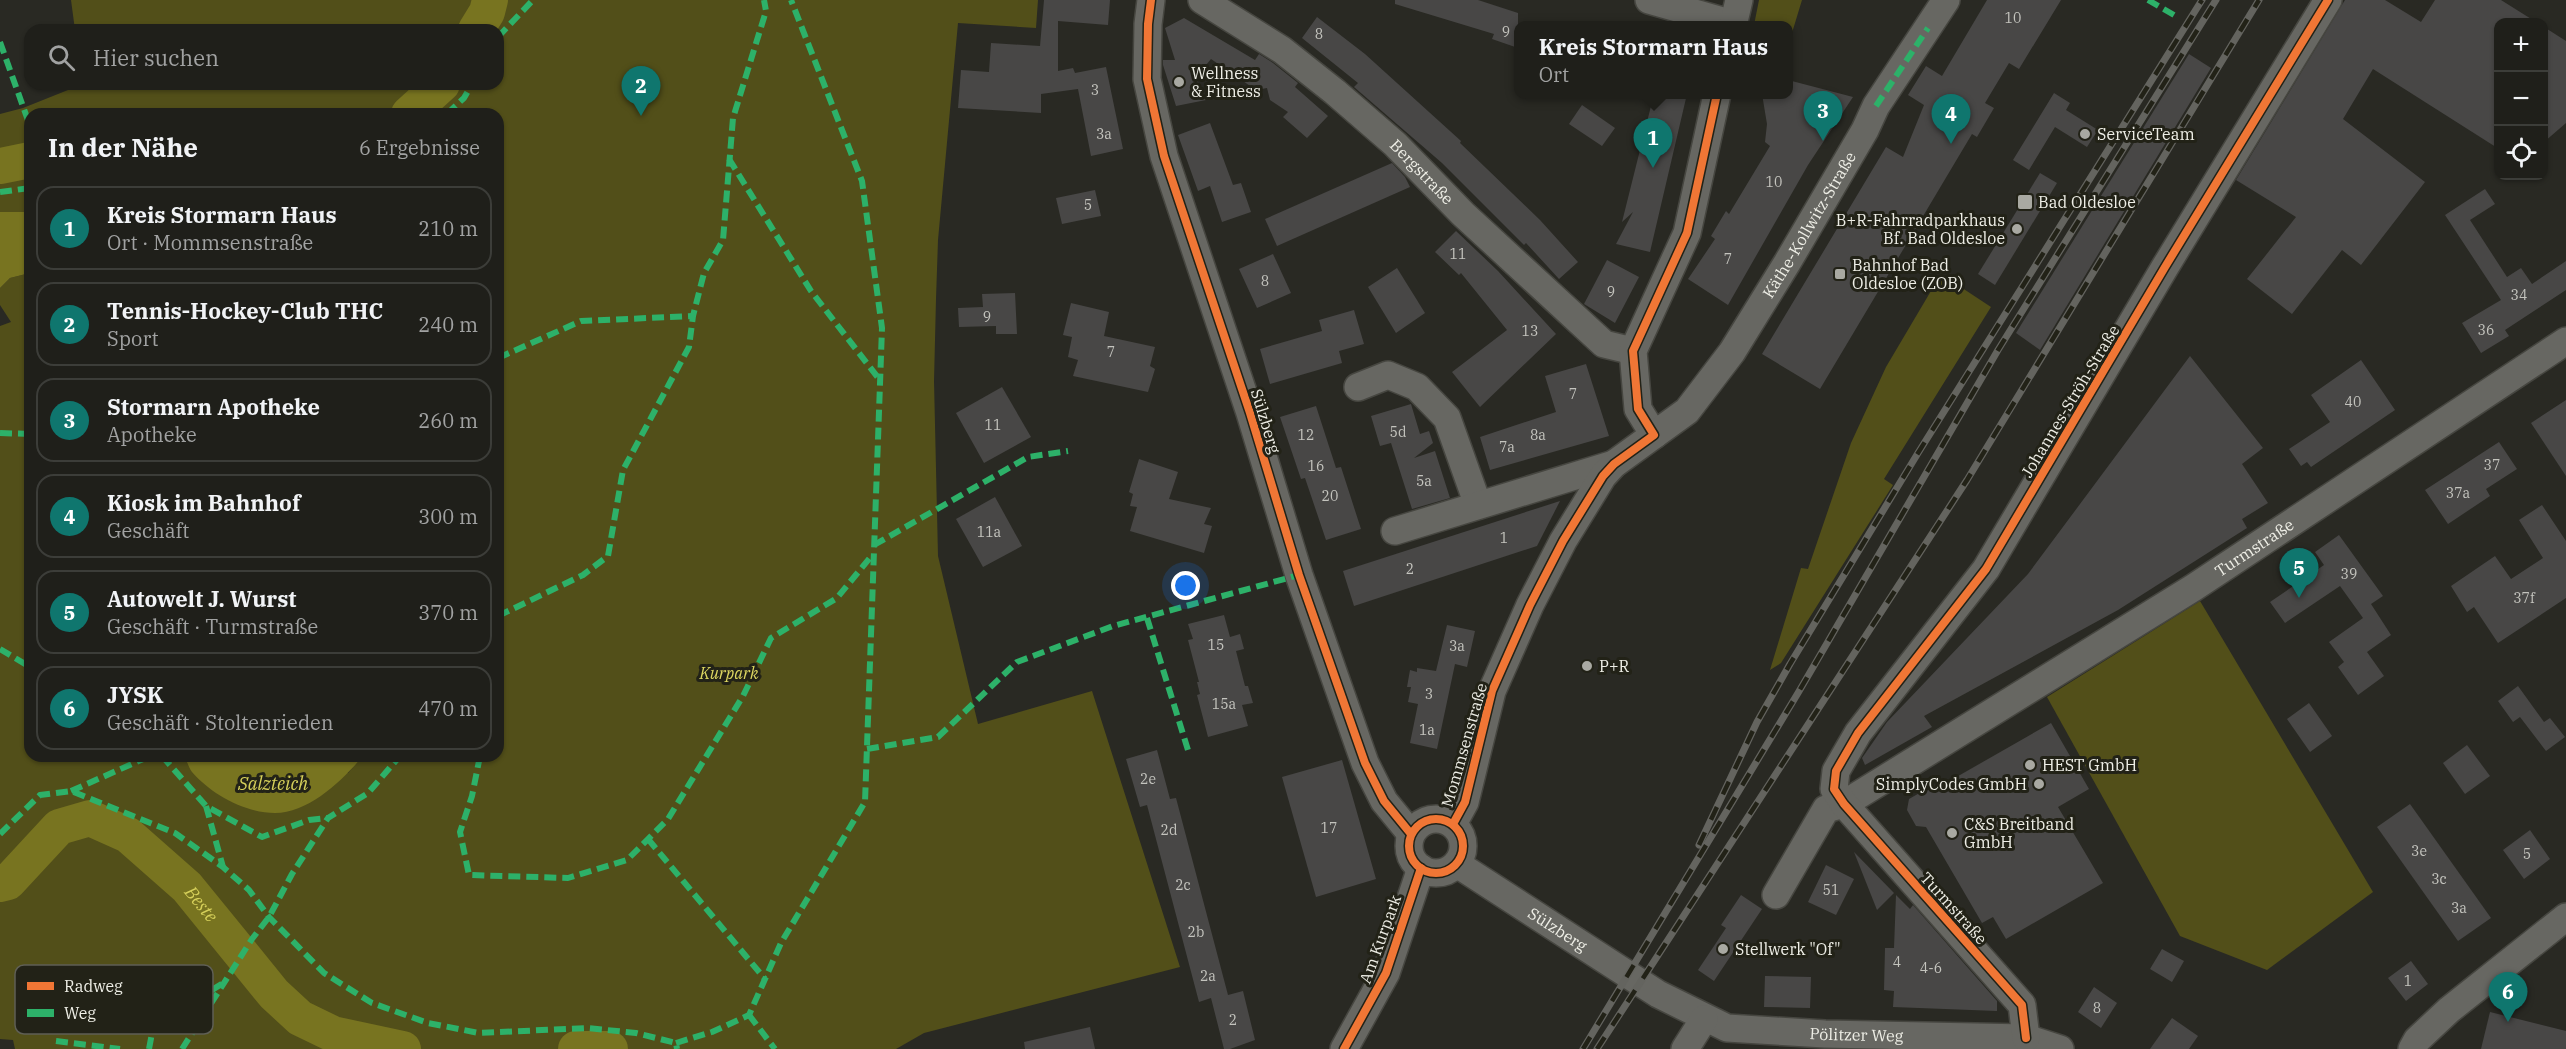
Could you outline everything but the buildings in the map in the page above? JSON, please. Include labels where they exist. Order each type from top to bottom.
[{"type":"street","name":"Sülzberg","points":[[1151,0],[1148,24],[1148,79],[1164,156],[1251,413],[1299,575],[1365,763],[1384,801],[1411,834]]},
{"type":"street","name":"Bergstraße","points":[[1202,0],[1282,50],[1335,92],[1395,144],[1463,214],[1604,344],[1634,351]]},
{"type":"street","points":[[1649,0],[1735,16]]},
{"type":"street","name":"Käthe-Kollwitz-Straße","points":[[1654,435],[1687,411],[1732,352],[1865,130],[1876,106],[1946,0]]},
{"type":"street","name":"Johannes-Ströh-Straße","points":[[1844,804],[1834,789],[1836,771],[1858,733],[1986,569],[2165,267],[2328,0]]},
{"type":"street","points":[[1654,435],[1638,409],[1634,351],[1687,233],[1716,99]]},
{"type":"street","name":"Turmstraße","points":[[1776,894],[1826,809],[1844,804],[2193,588],[2566,341]]},
{"type":"street","points":[[1358,387],[1388,375],[1417,387],[1446,418],[1478,505]]},
{"type":"street","name":"Mommsenstraße","points":[[1453,824],[1465,802],[1492,691],[1530,605],[1563,541],[1603,476],[1614,464],[1654,435]]},
{"type":"street","points":[[1395,531],[1614,464]]},
{"type":"street","name":"Turmstraße","points":[[1844,804],[2022,1005],[2026,1038]]},
{"type":"street","points":[[1430,819],[1446,820],[1453,824],[1463,839],[1464,848],[1457,864],[1443,872],[1428,872],[1420,868],[1415,863],[1409,849],[1411,834],[1422,822],[1430,819]]},
{"type":"street","name":"Sülzberg","points":[[1457,864],[1659,994]]},
{"type":"street","name":"Am Kurpark","points":[[1344,1049],[1386,973],[1420,868]]},
{"type":"street","points":[[2412,1049],[2416,1040],[2450,1010],[2566,917]]},
{"type":"street","name":"Pölitzer Weg","points":[[1659,994],[1704,1019],[1727,1028],[1945,1042],[2026,1038],[2060,1049]]},
{"type":"street","points":[[1685,1049],[1704,1019]]},
{"type":"green space","name":"Kurpark","points":[[71,0],[1038,0],[1036,28],[958,23],[938,240],[934,381],[938,556],[978,724],[1092,691],[1180,967],[924,1033],[896,1049],[15,1049],[13,1040],[0,1039],[0,326],[11,322],[0,305],[0,288],[10,278],[24,274],[24,762],[200,762],[348,773],[358,762],[504,762],[504,108],[24,108],[24,160],[9,164],[24,161],[24,212],[0,212],[0,114],[23,108],[68,90],[504,90],[504,24],[74,24]]},
{"type":"green space","points":[[1759,0],[1802,0],[1793,30],[1793,21],[1755,21]]},
{"type":"green space","points":[[1941,274],[1991,307],[1884,479],[1893,485],[1781,663],[1770,670],[1801,568],[1808,569],[1851,443],[1886,367]]},
{"type":"green space","points":[[2200,601],[2373,892],[2267,970],[2180,936],[2047,697]]},
{"type":"water","points":[[0,212],[24,212],[24,274],[10,278],[0,288]]},
{"type":"water","name":"Salzteich","points":[[187,762],[358,762],[335,785],[313,801],[288,812],[275,813],[252,810],[229,801],[209,788],[192,772]]},
{"type":"waterway","name":"Beste","points":[[480,24],[487,12],[490,0]]},
{"type":"waterway","name":"Beste","points":[[416,108],[435,90]]},
{"type":"waterway","name":"Beste","points":[[0,166],[24,161]]},
{"type":"waterway","name":"Beste","points":[[0,884],[8,882],[59,827],[90,818],[128,835],[187,887],[274,994],[300,1018],[333,1034],[403,1049]]},
{"type":"waterway","name":"Beste","points":[[576,1049],[610,1049]]},
{"type":"railway","points":[[1699,845],[1757,722],[1790,664],[1918,453],[2202,0]]},
{"type":"railway","points":[[1583,1049],[1798,693],[1998,350],[2216,0]]},
{"type":"railway","points":[[1597,1049],[1967,480],[2259,0]]},
{"type":"marked path","points":[[504,31],[533,0]]},
{"type":"marked path","points":[[504,613],[583,575],[608,556],[623,470],[689,347],[693,316],[704,273],[723,240],[733,118],[766,11],[764,0]]},
{"type":"marked path","points":[[676,1043],[712,1032],[749,1015],[781,943],[865,802],[882,328],[862,181],[791,0]]},
{"type":"marked path","points":[[2148,0],[2174,15]]},
{"type":"marked path","points":[[1876,106],[1928,28]]},
{"type":"marked path","points":[[0,42],[24,109]]},
{"type":"marked path","points":[[453,108],[469,90]]},
{"type":"marked path","points":[[729,159],[811,291],[879,379]]},
{"type":"marked path","points":[[0,192],[24,189]]},
{"type":"marked path","points":[[504,355],[581,321],[693,316]]},
{"type":"marked path","points":[[0,433],[24,434]]},
{"type":"marked path","points":[[874,545],[1028,457],[1068,451]]},
{"type":"marked path","points":[[479,762],[472,796],[460,832],[469,875],[568,878],[627,860],[668,819],[743,696],[771,638],[837,598],[873,554]]},
{"type":"marked path","points":[[867,749],[938,737],[1017,662],[1113,626],[1299,575]]},
{"type":"marked path","points":[[1147,618],[1188,750]]},
{"type":"marked path","points":[[0,649],[24,663]]},
{"type":"marked path","points":[[71,791],[136,762]]},
{"type":"marked path","points":[[167,762],[206,806],[262,837],[309,820],[328,818]]},
{"type":"marked path","points":[[213,1000],[252,939],[269,917],[292,874],[328,818],[368,793],[395,762]]},
{"type":"marked path","points":[[0,834],[40,795],[71,791],[175,833],[223,867],[249,890],[269,917],[324,973],[372,1003],[428,1023],[479,1033],[587,1028],[636,1033],[676,1043],[677,1049]]},
{"type":"marked path","points":[[206,806],[223,867]]},
{"type":"marked path","points":[[648,839],[765,979]]},
{"type":"marked path","points":[[213,989],[223,983]]},
{"type":"marked path","points":[[749,1015],[775,1049]]},
{"type":"marked path","points":[[149,1049],[152,1034]]},
{"type":"marked path","points":[[182,1049],[192,1034]]},
{"type":"marked path","points":[[56,1041],[120,1049]]},
{"type":"cycle path","points":[[1151,0],[1147,79],[1164,156],[1250,413],[1299,575],[1365,763],[1384,801],[1411,834]]},
{"type":"cycle path","points":[[2026,1038],[2022,1005],[1844,804],[1834,789],[1836,771],[1858,733],[1986,569],[2165,267],[2328,0]]},
{"type":"cycle path","points":[[1453,824],[1465,802],[1492,691],[1530,605],[1563,541],[1603,476],[1614,464],[1654,435],[1638,409],[1633,351],[1687,233],[1716,99]]},
{"type":"cycle path","points":[[1431,819],[1441,819],[1451,823],[1459,831],[1463,846],[1459,861],[1451,869],[1441,873],[1431,873],[1421,869],[1413,861],[1409,851],[1409,841],[1413,831],[1421,823],[1431,819]]},
{"type":"cycle path","points":[[1344,1049],[1386,973],[1421,868]]},
{"type":"place","name":"Wellness & Fitness","points":[[1179,82]]},
{"type":"place","name":"Tennis-Hockey-Club THC","points":[[641,116]]},
{"type":"place","name":"ServiceTeam","points":[[2085,134]]},
{"type":"place","name":"Stormarn Apotheke","points":[[1823,141]]},
{"type":"place","name":"Kiosk im Bahnhof","points":[[1951,144]]},
{"type":"place","name":"Kreis Stormarn Haus","points":[[1653,168]]},
{"type":"place","name":"Bad Oldesloe","points":[[2025,202]]},
{"type":"place","name":"B+R-Fahrradparkhaus Bf. Bad Oldesloe","points":[[2017,229]]},
{"type":"place","name":"Bahnhof Bad Oldesloe (ZOB)","points":[[1840,274]]},
{"type":"place","name":"Autowelt J. Wurst","points":[[2299,598]]},
{"type":"place","name":"P+R","points":[[1587,666]]},
{"type":"place","name":"HEST GmbH","points":[[2030,765]]},
{"type":"place","name":"SimplyCodes GmbH","points":[[2039,784]]},
{"type":"place","name":"C&S Breitband GmbH","points":[[1952,833]]},
{"type":"place","name":"Stellwerk \"Of\"","points":[[1723,949]]},
{"type":"place","name":"JYSK","points":[[2508,1022]]}]
